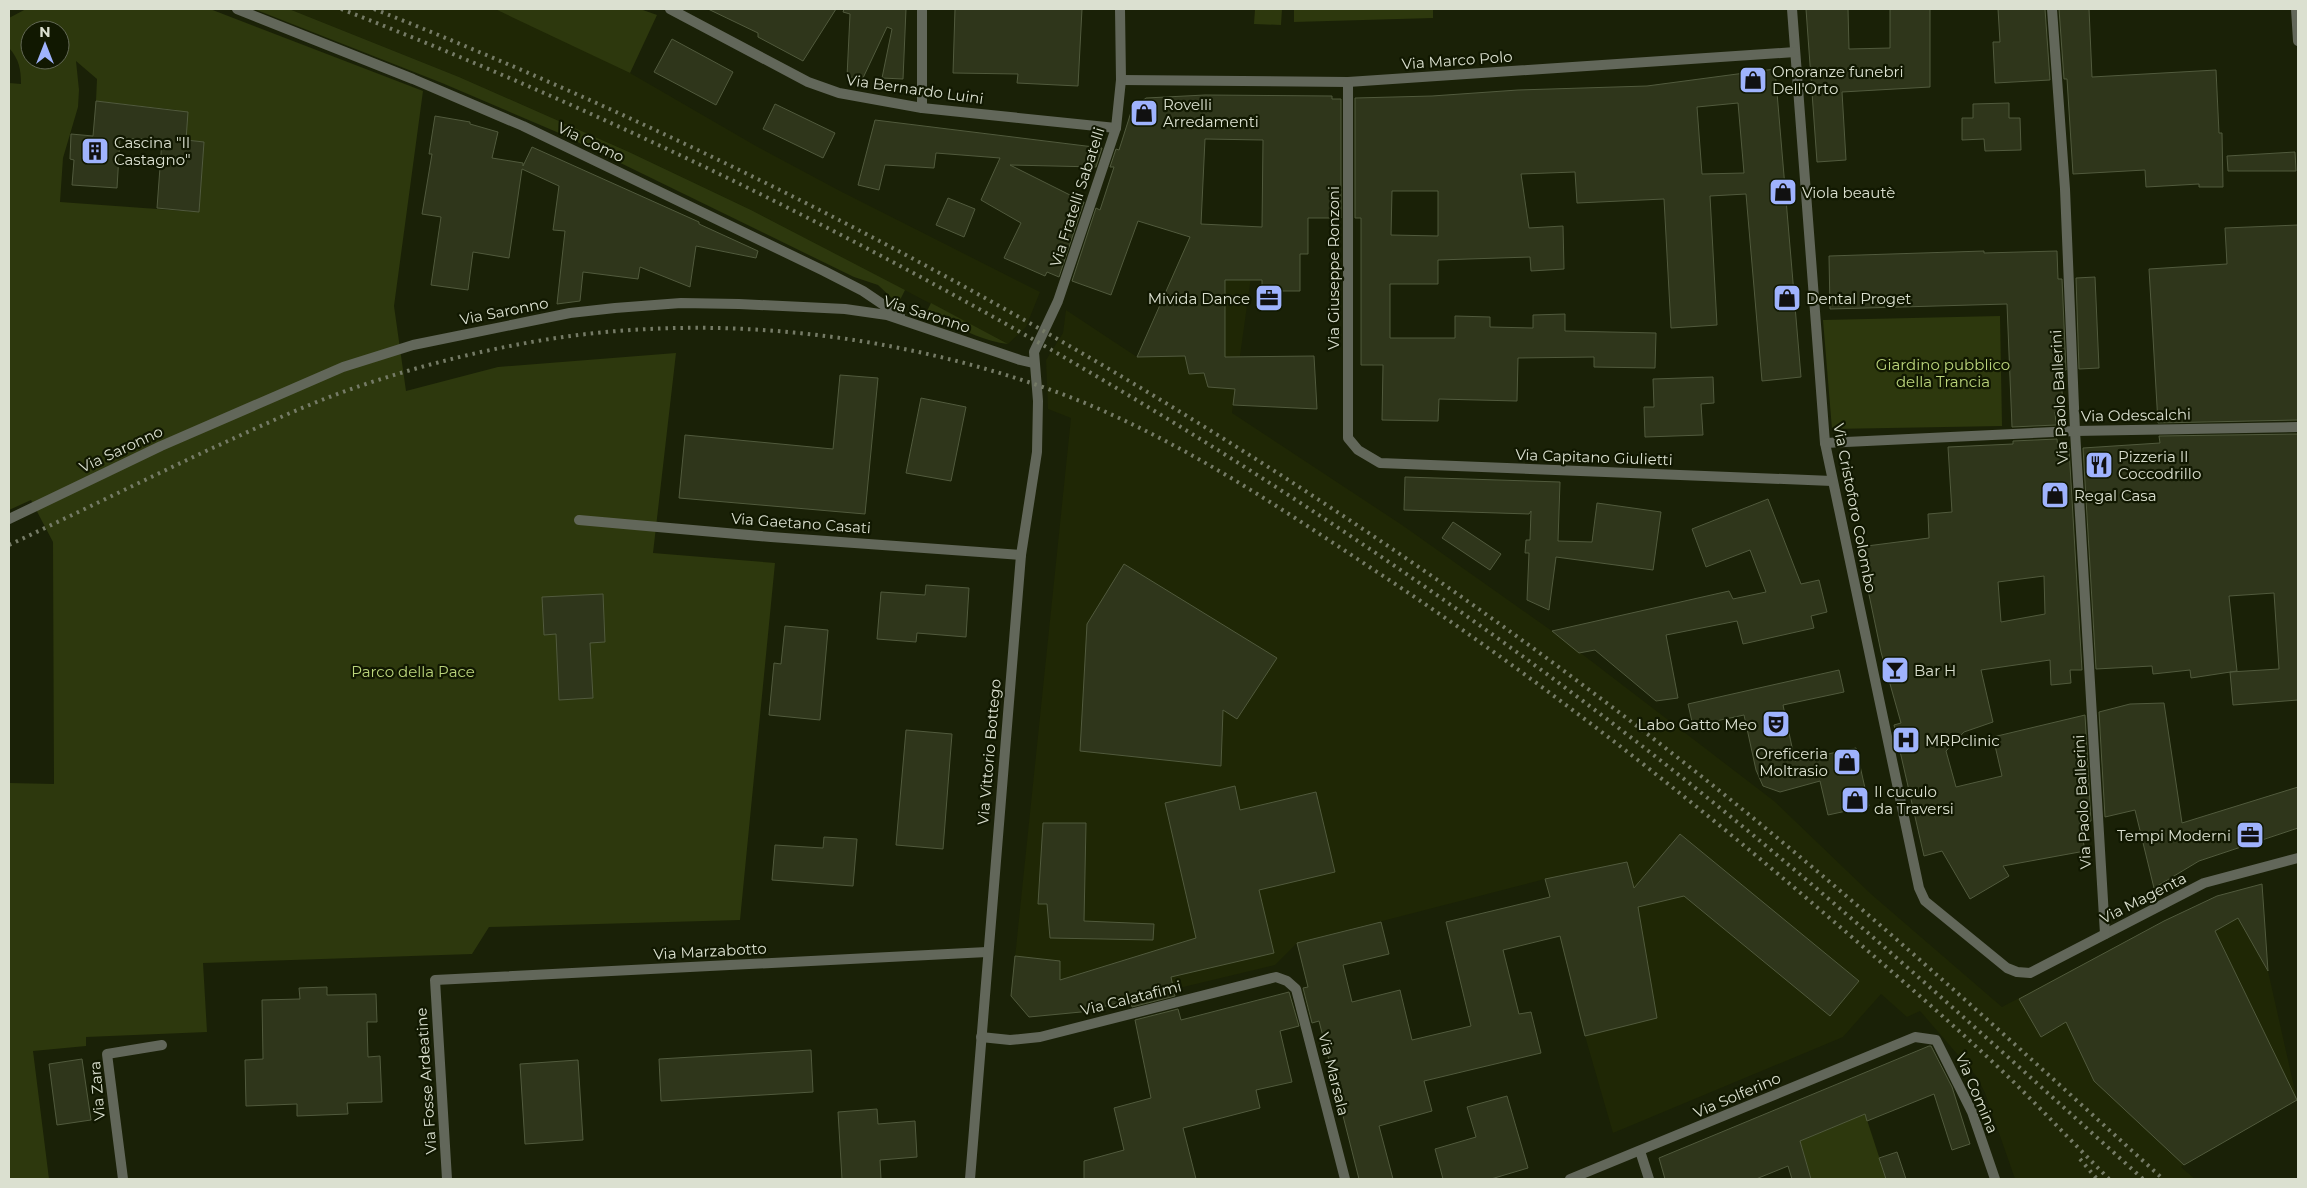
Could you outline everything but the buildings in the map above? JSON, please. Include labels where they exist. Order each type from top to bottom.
[{"type":"street","name":"Via Como","points":[[237,9],[413,79],[523,126],[824,270],[863,291],[902,317],[921,326]]},
{"type":"street","name":"Via Bernardo Luini","points":[[670,9],[808,82],[856,97],[922,108],[1116,128]]},
{"type":"street","points":[[922,9],[922,108]]},
{"type":"street","name":"Via Fratelli Sabatelli","points":[[1043,330],[1058,301],[1116,128],[1121,80],[1120,9]]},
{"type":"street","name":"Via Cristoforo Colombo","points":[[1792,9],[1825,443],[1919,888],[1929,905],[2006,968]]},
{"type":"street","name":"Via Paolo Ballerini","points":[[2052,9],[2065,189],[2075,431],[2105,934]]},
{"type":"street","points":[[2296,9],[2298,41]]},
{"type":"street","name":"Via Marco Polo","points":[[1121,80],[1348,82],[1795,52]]},
{"type":"street","name":"Via Giuseppe Ronzoni","points":[[1348,82],[1348,438],[1358,450]]},
{"type":"street","name":"Via Saronno","points":[[9,520],[162,446],[314,378],[374,356],[413,345],[570,313],[681,303],[845,309],[887,315],[962,342],[1033,363]]},
{"type":"street","name":"Via Vittorio Bottego","points":[[970,1179],[987,952],[1021,555],[1036,452],[1038,401],[1033,363],[1034,352],[1043,330]]},
{"type":"street","name":"Via Odescalchi","points":[[1825,443],[2075,431],[2298,427]]},
{"type":"street","name":"Via Capitano Giulietti","points":[[1358,450],[1380,463],[1832,481]]},
{"type":"street","name":"Via Gaetano Casati","points":[[579,520],[761,536],[1021,555]]},
{"type":"street","name":"Via Magenta","points":[[2006,968],[2024,973],[2036,971],[2204,883],[2298,858]]},
{"type":"street","name":"Via Marzabotto","points":[[435,980],[987,952]]},
{"type":"street","name":"Via Calatafimi","points":[[981,1037],[1010,1040],[1040,1037],[1276,977],[1287,981]]},
{"type":"street","name":"Via Fosse Ardeatine","points":[[435,980],[447,1179]]},
{"type":"street","name":"Via Marsala","points":[[1287,981],[1296,989],[1345,1179]]},
{"type":"street","name":"Via Solferino","points":[[1570,1179],[1915,1037]]},
{"type":"street","name":"Via Comina","points":[[1915,1037],[1936,1040],[1972,1112],[1995,1179]]},
{"type":"street","name":"Via Zara","points":[[123,1179],[107,1054],[162,1046]]},
{"type":"street","points":[[1640,1151],[1648,1179]]},
{"type":"shaded area","points":[[289,9],[495,9],[516,17],[630,73],[756,146],[840,191],[1040,292],[1026,327],[1008,344],[751,210],[629,152],[459,77]]},
{"type":"shaded area","points":[[1195,224],[1258,227],[1232,413],[1402,525],[1552,631],[1774,801],[1871,894],[2002,1007],[2164,921],[2217,896],[2262,884],[2268,971],[2297,1100],[2181,1167],[2195,1179],[2015,1179],[1985,1093],[1977,1077],[1920,1011],[1907,1017],[1881,994],[1843,1037],[1613,1133],[1585,1036],[1545,879],[1297,943],[1275,965],[1079,1012],[1029,1017],[1011,996],[1071,418],[1048,409],[1046,360],[1063,333],[1066,310],[1137,357]]},
{"type":"green space","name":"Parco della Pace","points":[[26,9],[210,9],[423,91],[394,306],[406,391],[498,367],[676,353],[653,553],[775,563],[740,920],[489,927],[472,954],[203,963],[207,1032],[86,1037],[86,1046],[33,1051],[49,1179],[9,1179],[9,783],[54,784],[53,542],[31,500],[9,510],[9,83],[21,84],[20,70],[70,70],[70,20],[20,20],[20,69],[15,56],[9,48],[9,18]],"holes":[[[76,61],[97,79],[96,101],[176,110],[186,140],[204,142],[199,212],[60,202],[63,158],[78,107],[79,90]]]},
{"type":"green space","points":[[254,9],[289,9],[459,77],[629,152],[751,210],[905,290],[899,302],[896,302],[878,285],[854,277],[559,133],[442,83]]},
{"type":"green space","points":[[495,9],[640,9],[657,15],[630,73]]},
{"type":"green space","points":[[1255,9],[1282,9],[1281,25],[1254,24]]},
{"type":"green space","points":[[1294,9],[1433,9],[1433,18],[1294,22]]},
{"type":"green space","points":[[931,303],[1008,344],[983,338],[942,322],[922,318],[922,314],[925,315]]},
{"type":"green space","name":"Giardino pubblico della Trancia","points":[[2000,316],[2002,426],[1832,429],[1823,320]]},
{"type":"green space","points":[[1865,1114],[1886,1178],[1811,1179],[1800,1141]]},
{"type":"railway","points":[[341,9],[510,78],[677,154],[842,235],[1003,322],[1162,415],[1317,514],[1468,617],[1616,726],[1684,779],[1752,834],[1884,947],[2143,1179]]},
{"type":"railway","points":[[374,9],[549,82],[721,161],[890,246],[1055,338],[1218,435],[1376,538],[1531,647],[1682,761],[1806,861],[2163,1179]]},
{"type":"railway","points":[[9,545],[206,451],[323,400],[422,367],[535,341],[625,330],[687,328],[750,329],[812,334],[874,343],[935,356],[995,372],[1054,391],[1096,408],[1138,427],[1218,470],[1295,518],[1430,608],[1547,690],[1716,822],[1912,989],[2026,1094],[2109,1179]]},
{"type":"railway","points":[[2080,1159],[2097,1179]]},
{"type":"place","name":"Onoranze funebri Dell'Orto","points":[[1753,80]]},
{"type":"place","name":"Rovelli Arredamenti","points":[[1144,113]]},
{"type":"place","name":"Cascina \"Il Castagno\"","points":[[95,151]]},
{"type":"place","name":"Viola beautè","points":[[1783,192]]},
{"type":"place","name":"Mivida Dance","points":[[1269,298]]},
{"type":"place","name":"Dental Proget","points":[[1787,298]]},
{"type":"place","name":"Pizzeria Il Coccodrillo","points":[[2099,465]]},
{"type":"place","name":"Regal Casa","points":[[2055,495]]},
{"type":"place","name":"Bar H","points":[[1895,670]]},
{"type":"place","name":"Labo Gatto Meo","points":[[1776,724]]},
{"type":"place","name":"MRPclinic","points":[[1906,740]]},
{"type":"place","name":"Oreficeria Moltrasio","points":[[1847,762]]},
{"type":"place","name":"Il cuculo da Traversi","points":[[1855,800]]},
{"type":"place","name":"Tempi Moderni","points":[[2250,835]]}]
